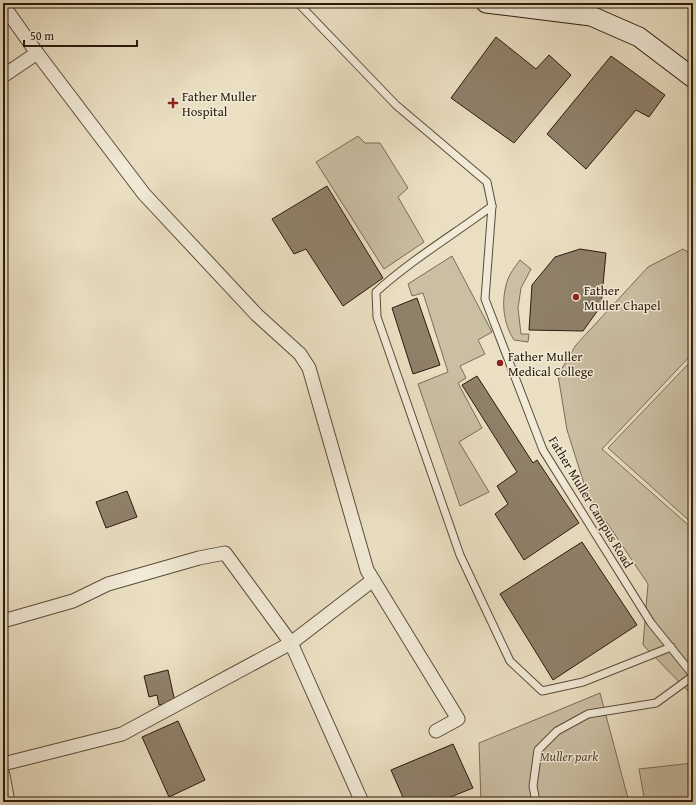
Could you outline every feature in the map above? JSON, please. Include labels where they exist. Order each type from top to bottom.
[{"type":"street","points":[[486,3],[591,16],[639,37],[693,78]]},
{"type":"street","points":[[3,6],[36,53],[144,194],[257,315],[300,354],[309,368],[367,570],[458,719],[436,731]]},
{"type":"street","points":[[3,76],[36,53]]},
{"type":"street","points":[[3,621],[73,601],[108,584],[199,558],[225,553],[292,643],[362,802]]},
{"type":"street","points":[[3,764],[122,734],[292,643],[373,580]]},
{"type":"street","points":[[3,775],[8,802]]},
{"type":"lane","name":"Father Muller Campus Road","points":[[298,3],[396,105],[487,182],[492,206],[485,299],[543,450],[651,623],[693,675]]},
{"type":"lane","points":[[492,206],[460,230],[394,275],[376,292],[377,316],[460,555],[510,661],[542,691],[583,682],[670,647]]},
{"type":"lane","points":[[536,802],[533,786],[538,750],[557,731],[588,714],[656,703],[693,675]]},
{"type":"green space","points":[[358,136],[365,143],[380,143],[408,188],[398,197],[424,242],[384,269],[316,162]]},
{"type":"green space","points":[[683,249],[693,255],[693,353],[602,449],[693,529],[693,696],[643,645],[648,584],[587,493],[567,430],[558,375],[576,345],[648,267]]},
{"type":"green space","points":[[452,256],[492,332],[478,340],[485,354],[460,366],[466,378],[458,383],[482,428],[459,442],[489,492],[460,506],[418,384],[448,372],[423,293],[412,296],[408,284]]},
{"type":"green space","points":[[520,260],[531,269],[521,288],[518,308],[521,334],[529,334],[528,342],[514,340],[507,326],[504,312],[504,297],[507,282]]},
{"type":"green space","points":[[693,359],[693,524],[608,448]]},
{"type":"green space","name":"Muller park","points":[[600,693],[629,802],[481,802],[479,743]]},
{"type":"green space","points":[[693,763],[693,797],[664,802],[645,802],[639,769]]},
{"type":"building","points":[[496,37],[536,69],[549,55],[571,75],[514,143],[451,98]]},
{"type":"building","points":[[611,56],[665,95],[649,117],[636,110],[586,169],[547,134]]},
{"type":"building","points":[[327,186],[383,278],[343,306],[306,249],[294,254],[272,219]]},
{"type":"building","points":[[580,249],[606,253],[601,306],[583,331],[529,330],[532,285],[555,257]]},
{"type":"building","points":[[417,298],[440,365],[413,374],[392,308]]},
{"type":"building","points":[[477,376],[533,463],[537,460],[579,523],[524,560],[495,514],[508,504],[497,486],[517,472],[462,385]]},
{"type":"building","points":[[127,491],[137,517],[106,528],[96,502]]},
{"type":"building","points":[[582,542],[637,625],[553,680],[500,594]]},
{"type":"building","points":[[168,670],[175,702],[159,705],[157,695],[149,697],[144,676]]},
{"type":"building","points":[[178,721],[205,780],[169,797],[142,737]]},
{"type":"building","points":[[453,744],[473,788],[438,802],[405,802],[391,770]]},
{"type":"place","name":"Father Muller Hospital","points":[[173,103]]},
{"type":"place","name":"Father Muller Chapel","points":[[576,297]]},
{"type":"place","name":"Father Muller Medical College","points":[[500,363]]}]
